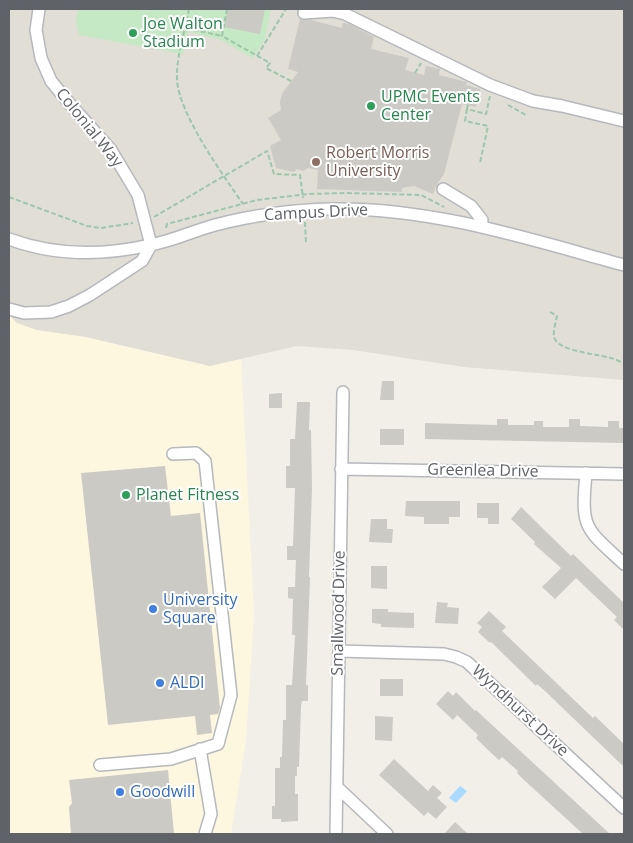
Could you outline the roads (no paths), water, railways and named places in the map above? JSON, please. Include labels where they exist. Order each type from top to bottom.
[{"type":"street","name":"Colonial Way","points":[[39,9],[36,30],[41,58],[51,81],[111,150],[138,194],[151,245]]},
{"type":"street","points":[[304,13],[333,11],[345,14],[498,88],[533,101],[624,121]]},
{"type":"street","points":[[443,189],[471,206],[482,220],[481,227]]},
{"type":"street","name":"Campus Drive","points":[[9,239],[30,246],[63,253],[99,253],[151,245],[216,225],[256,216],[330,209],[385,210],[430,216],[481,227],[624,265]]},
{"type":"street","points":[[9,309],[24,313],[51,312],[70,306],[142,260],[151,245]]},
{"type":"street","name":"Smallwood Drive","points":[[336,834],[343,392]]},
{"type":"street","points":[[100,765],[171,759],[218,744],[231,694],[205,461],[196,453],[173,454]]},
{"type":"street","name":"Greenlea Drive","points":[[341,469],[624,474]]},
{"type":"street","points":[[586,473],[583,513],[587,526],[596,538],[624,564]]},
{"type":"street","name":"Wyndhurst Drive","points":[[339,651],[444,654],[467,662],[624,808]]},
{"type":"street","points":[[200,749],[211,814],[205,834]]},
{"type":"street","points":[[337,787],[387,834]]},
{"type":"water","points":[[460,786],[467,791],[456,803],[449,798]]},
{"type":"place","name":"Joe Walton Stadium","points":[[133,33]]},
{"type":"place","name":"UPMC Events Center","points":[[371,106]]},
{"type":"place","name":"Robert Morris University","points":[[316,162]]},
{"type":"place","name":"Planet Fitness","points":[[126,495]]},
{"type":"place","name":"University Square","points":[[153,609]]},
{"type":"place","name":"ALDI","points":[[160,683]]},
{"type":"place","name":"Goodwill","points":[[120,792]]}]
